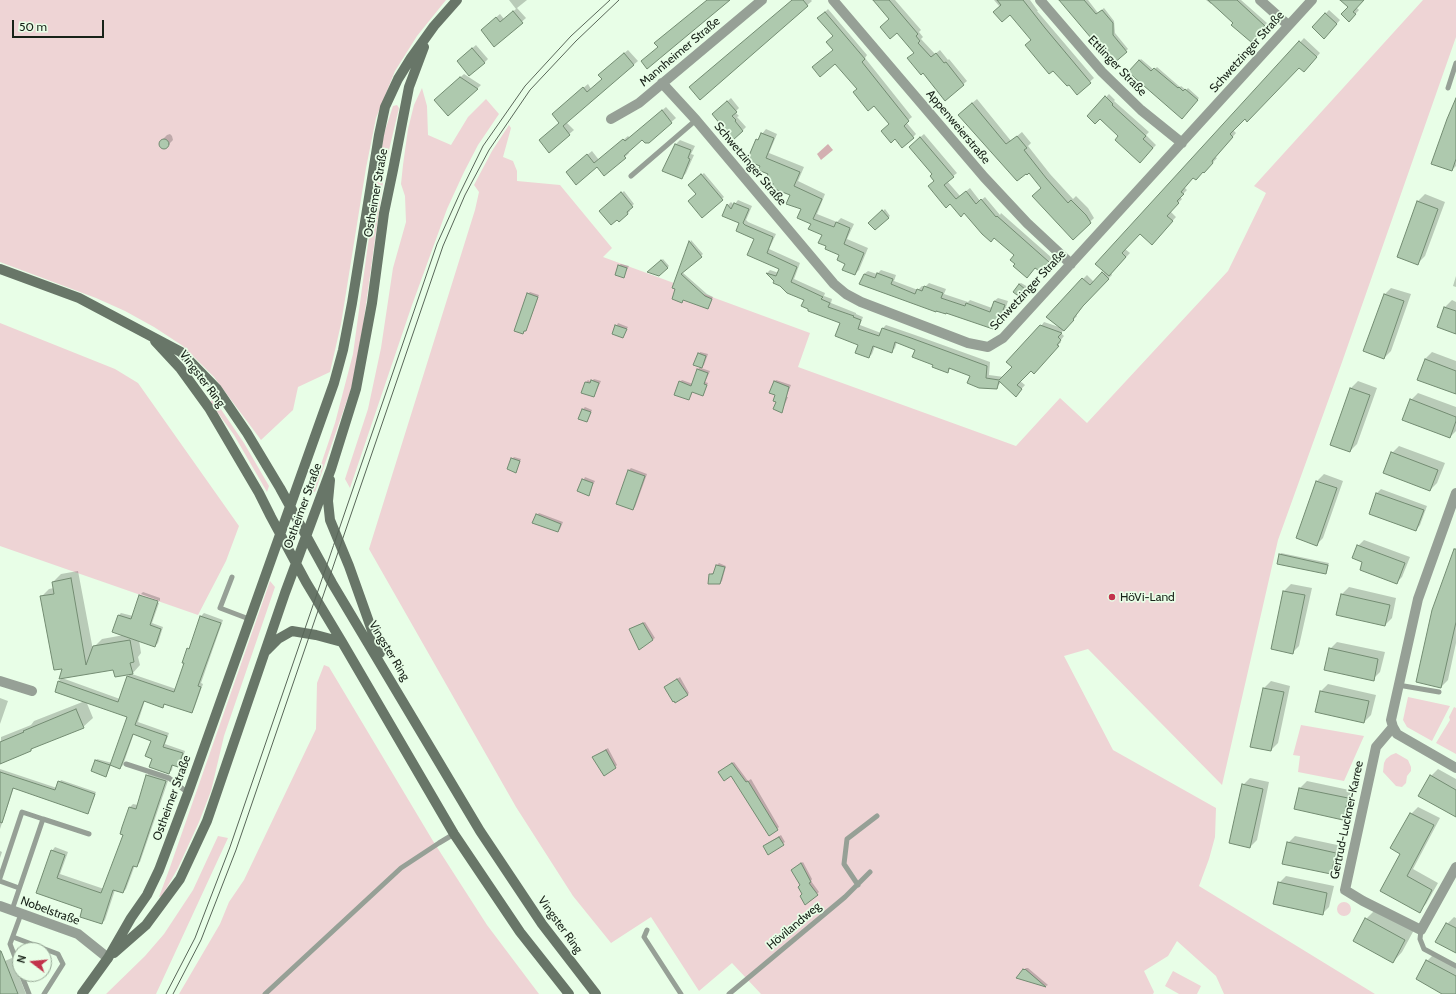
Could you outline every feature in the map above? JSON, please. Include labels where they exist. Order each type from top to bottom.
[{"type":"main road","name":"Ostheimer Straße","points":[[82,994],[108,958],[160,870],[291,507],[334,383],[343,350],[352,303],[379,135],[387,103],[398,79],[411,58],[434,26],[457,0]]},
{"type":"main road","name":"Ostheimer Straße","points":[[108,958],[146,925],[162,904],[180,879],[207,821],[295,564],[331,469],[356,388],[372,303],[384,213],[409,87],[420,56],[434,26]]},
{"type":"main road","points":[[387,103],[397,102],[402,104],[405,108]]},
{"type":"main road","name":"Vingster Ring","points":[[0,269],[79,298],[181,352],[217,389],[248,433],[291,507],[332,583],[480,831],[542,924],[596,994]]},
{"type":"main road","name":"Vingster Ring","points":[[150,335],[180,368],[209,408],[259,493],[295,564],[454,834],[520,932],[568,994]]},
{"type":"main road","points":[[331,469],[328,501],[330,520],[349,566],[386,672]]},
{"type":"main road","points":[[264,652],[278,639],[292,632],[316,635],[342,642]]},
{"type":"main road","points":[[149,889],[155,901],[162,904]]},
{"type":"street","name":"Mannheimer Straße","points":[[611,119],[639,104],[762,0]]},
{"type":"street","name":"Appenweierstraße","points":[[833,0],[984,177],[1027,223],[1071,264]]},
{"type":"street","name":"Ettlinger Straße","points":[[1040,0],[1102,72],[1141,110],[1182,143]]},
{"type":"street","points":[[1260,0],[1288,25]]},
{"type":"street","name":"Schwetzinger Straße","points":[[662,83],[696,120],[834,284],[846,294],[890,313],[968,343],[988,347],[1003,338],[1312,0]]},
{"type":"street","points":[[1456,493],[1453,511],[1418,599],[1391,720],[1397,734],[1456,768]]},
{"type":"street","points":[[0,681],[32,691]]},
{"type":"street","name":"Gertrud-Luckner-Karree","points":[[1393,727],[1376,747],[1345,890],[1368,904],[1421,930]]},
{"type":"street","points":[[1421,930],[1456,867]]},
{"type":"street","name":"Nobelstraße","points":[[0,906],[78,934],[108,958]]},
{"type":"lane","points":[[1448,88],[1456,63]]},
{"type":"lane","points":[[631,176],[696,120]]},
{"type":"lane","points":[[232,577],[220,608],[250,619]]},
{"type":"lane","points":[[1398,685],[1439,692]]},
{"type":"lane","points":[[126,764],[169,778],[188,793]]},
{"type":"lane","points":[[20,888],[0,879],[22,812],[89,834]]},
{"type":"lane","points":[[858,885],[844,864],[847,839],[877,816]]},
{"type":"lane","points":[[12,949],[10,944],[13,937],[20,888],[43,819]]},
{"type":"lane","points":[[265,994],[401,868],[454,834]]},
{"type":"lane","name":"Hövilandweg","points":[[729,994],[858,885],[870,872]]},
{"type":"lane","points":[[647,930],[644,937],[681,994]]},
{"type":"lane","points":[[1421,930],[1420,939],[1424,949],[1456,966]]},
{"type":"lane","points":[[13,937],[58,954],[63,964],[44,994]]},
{"type":"lane","points":[[24,982],[29,994]]},
{"type":"shaded area","points":[[0,0],[446,0],[417,36],[395,71],[376,118],[366,168],[341,324],[330,372],[298,387],[293,410],[261,440],[214,377],[183,346],[154,327],[125,311],[96,298],[0,262]]},
{"type":"shaded area","points":[[1423,0],[1456,0],[1456,37],[1278,540],[1222,785],[1088,649],[1064,656],[1113,750],[1216,808],[1215,837],[1199,886],[1375,994],[1224,994],[1216,976],[1177,941],[1168,956],[1144,971],[1154,992],[1153,994],[761,994],[732,963],[699,991],[651,917],[611,943],[573,896],[516,807],[369,549],[475,210],[479,192],[474,185],[492,151],[509,125],[511,128],[503,157],[513,161],[517,171],[517,181],[560,185],[612,248],[603,257],[810,333],[798,367],[1016,446],[1060,398],[1087,423],[1228,271],[1266,193],[1254,186]]},
{"type":"shaded area","points":[[422,88],[427,106],[428,135],[451,145],[468,117],[486,99],[499,114],[478,145],[447,209],[412,305],[350,488],[345,479],[368,409],[381,348],[393,268],[406,222],[405,196],[401,184],[403,165],[408,129],[414,105]]},
{"type":"shaded area","points":[[397,105],[399,108],[385,167],[363,326],[352,386],[315,492],[312,491],[335,423],[353,354],[384,134],[393,106]]},
{"type":"shaded area","points":[[828,144],[833,150],[821,160],[817,154]]},
{"type":"shaded area","points":[[0,323],[115,369],[138,383],[239,526],[226,561],[198,615],[0,546]]},
{"type":"shaded area","points":[[214,399],[244,443],[269,486],[267,492],[234,435],[210,402]]},
{"type":"shaded area","points":[[270,581],[275,587],[224,736],[211,791],[178,868],[162,896],[159,897],[169,870]]},
{"type":"shaded area","points":[[324,665],[329,667],[433,841],[487,925],[539,994],[179,994],[220,924],[229,902],[244,880],[316,729],[317,683]]},
{"type":"shaded area","points":[[1408,697],[1450,706],[1432,741],[1407,727],[1403,720]]},
{"type":"shaded area","points":[[1454,707],[1456,708],[1456,754],[1436,743],[1450,720],[1449,717]]},
{"type":"shaded area","points":[[1301,725],[1364,736],[1344,781],[1298,772],[1300,756],[1293,755]]},
{"type":"shaded area","points":[[1396,753],[1408,760],[1411,767],[1406,783],[1402,787],[1396,786],[1383,772],[1386,759]]},
{"type":"shaded area","points":[[218,836],[228,838],[156,994],[106,994],[145,956],[164,934],[193,890]]},
{"type":"shaded area","points":[[1341,902],[1347,902],[1351,906],[1351,912],[1347,916],[1341,916],[1337,912],[1337,906]]},
{"type":"shaded area","points":[[1173,971],[1201,986],[1197,994],[1179,994],[1165,986]]},
{"type":"building","points":[[707,0],[730,0],[647,69],[641,61],[658,47],[654,43]]},
{"type":"building","points":[[792,0],[803,0],[808,6],[700,100],[689,87]]},
{"type":"building","points":[[873,0],[889,0],[918,34],[916,36],[920,41],[918,43],[931,57],[936,53],[944,63],[946,62],[964,85],[945,101],[923,73],[921,75],[907,58],[914,53],[897,33],[890,39],[880,27],[889,19]]},
{"type":"building","points":[[997,0],[1023,0],[1091,83],[1077,95],[1069,85],[1067,86],[1053,71],[1049,74],[1025,45],[1031,40],[1010,15],[1002,22],[993,12],[1001,5]]},
{"type":"building","points":[[1059,0],[1084,0],[1096,14],[1102,10],[1113,23],[1113,35],[1127,52],[1113,64]]},
{"type":"building","points":[[1208,0],[1237,0],[1265,26],[1251,42],[1231,25],[1233,23]]},
{"type":"building","points":[[1340,0],[1364,0],[1353,12],[1356,14],[1349,22],[1341,14],[1348,7]]},
{"type":"building","points":[[513,11],[523,23],[494,47],[481,30],[496,17],[500,22]]},
{"type":"building","points":[[825,12],[865,59],[862,62],[909,121],[904,126],[914,138],[902,148],[895,139],[891,143],[881,131],[889,124],[874,106],[868,111],[853,92],[857,89],[835,64],[820,77],[812,67],[833,50],[826,42],[833,36],[817,18]]},
{"type":"building","points":[[1325,13],[1337,24],[1324,39],[1312,27]]},
{"type":"building","points":[[1299,41],[1317,57],[1304,72],[1299,68],[1247,122],[1245,119],[1230,134],[1233,137],[1212,161],[1213,163],[1196,180],[1193,178],[1181,192],[1184,194],[1177,201],[1179,203],[1167,216],[1173,221],[1152,245],[1140,234],[1122,253],[1126,257],[1109,276],[1095,264]]},
{"type":"building","points":[[472,48],[485,63],[469,76],[457,61]]},
{"type":"building","points":[[624,53],[634,65],[563,126],[570,135],[549,153],[539,140],[559,123],[552,114],[583,87],[587,92],[602,79],[598,75]]},
{"type":"building","points":[[1139,60],[1151,71],[1154,68],[1178,88],[1179,87],[1183,91],[1185,89],[1198,100],[1182,119],[1128,72]]},
{"type":"building","points":[[460,77],[478,89],[448,116],[434,100]]},
{"type":"building","points":[[1105,96],[1113,104],[1112,105],[1146,136],[1143,139],[1153,148],[1140,163],[1115,140],[1118,136],[1100,119],[1095,124],[1087,116]]},
{"type":"building","points":[[1456,98],[1456,159],[1452,171],[1431,164]]},
{"type":"building","points":[[727,101],[737,112],[732,116],[743,131],[733,140],[712,114]]},
{"type":"building","points":[[972,103],[1006,144],[1017,136],[1027,148],[1024,150],[1046,178],[1068,203],[1071,200],[1086,215],[1091,223],[1073,240],[1032,196],[1041,188],[1029,173],[1017,181],[958,115]]},
{"type":"building","points":[[662,110],[672,123],[649,143],[645,143],[642,140],[624,156],[626,158],[604,176],[597,167],[576,185],[566,172],[587,154],[594,163],[623,139],[625,141]]},
{"type":"building","points":[[761,133],[774,138],[766,158],[800,172],[794,186],[822,199],[813,219],[834,227],[836,222],[850,228],[844,244],[864,253],[855,275],[842,270],[845,264],[837,260],[839,255],[825,249],[826,246],[818,243],[822,235],[808,229],[811,224],[797,218],[801,209],[786,204],[790,195],[772,188],[773,183],[765,180],[768,174],[758,170],[760,166],[752,163],[748,158],[756,139],[758,140]]},
{"type":"building","points":[[920,137],[954,177],[944,185],[956,199],[966,191],[976,204],[981,199],[996,217],[997,216],[1049,262],[1041,272],[1035,268],[1027,278],[1013,266],[1015,264],[1010,260],[1014,255],[994,238],[991,242],[964,213],[961,217],[950,204],[946,208],[928,186],[934,181],[930,176],[932,174],[909,147]]},
{"type":"building","points":[[162,139],[166,139],[168,140],[168,148],[162,149],[159,146],[159,142]]},
{"type":"building","points":[[675,144],[691,150],[688,158],[690,159],[682,179],[662,171]]},
{"type":"building","points":[[701,174],[723,200],[702,218],[688,201],[696,194],[688,185]]},
{"type":"building","points":[[621,192],[633,207],[619,222],[617,220],[611,225],[599,211]]},
{"type":"building","points":[[1417,201],[1438,209],[1418,265],[1397,257]]},
{"type":"building","points":[[734,203],[749,209],[743,223],[745,225],[773,237],[767,253],[797,267],[791,282],[823,297],[821,299],[830,303],[828,307],[861,320],[858,329],[879,336],[882,328],[911,338],[987,366],[986,378],[999,380],[1012,367],[1006,362],[1040,325],[1062,333],[1058,337],[1061,340],[1057,345],[1059,346],[1034,374],[1031,371],[1017,385],[1022,389],[1016,397],[999,381],[997,389],[979,388],[967,383],[970,376],[949,368],[948,373],[932,367],[933,365],[912,357],[915,350],[895,342],[892,353],[873,346],[869,358],[855,353],[858,345],[835,336],[840,323],[808,311],[808,309],[801,306],[804,300],[787,293],[780,286],[773,283],[774,281],[766,273],[776,276],[779,269],[747,255],[754,239],[736,231],[739,223],[722,216],[727,204],[731,209]]},
{"type":"building","points":[[882,210],[889,218],[875,230],[868,223]]},
{"type":"building","points":[[689,241],[702,257],[681,274],[705,296],[712,299],[708,309],[683,300],[682,303],[672,299],[675,289],[672,288]]},
{"type":"building","points":[[661,260],[668,268],[659,276],[647,272]]},
{"type":"building","points":[[618,265],[627,268],[624,278],[615,275]]},
{"type":"building","points":[[1102,272],[1109,279],[1083,306],[1073,319],[1074,320],[1064,331],[1046,317],[1082,278],[1090,285]]},
{"type":"building","points":[[877,273],[893,279],[891,284],[915,294],[917,289],[922,291],[924,286],[943,293],[941,298],[965,306],[966,303],[990,312],[994,301],[1005,305],[1003,310],[1005,311],[1000,325],[995,323],[993,329],[946,313],[936,312],[859,284],[864,274],[875,278]]},
{"type":"building","points":[[1019,284],[1026,290],[1021,298],[1013,292]]},
{"type":"building","points":[[527,293],[538,297],[526,331],[524,331],[523,334],[514,331]]},
{"type":"building","points":[[1384,294],[1404,301],[1384,359],[1363,351]]},
{"type":"building","points":[[1444,307],[1456,311],[1456,334],[1437,327]]},
{"type":"building","points":[[615,325],[627,329],[623,338],[612,334]]},
{"type":"building","points":[[698,353],[706,356],[702,368],[693,365]]},
{"type":"building","points":[[1425,359],[1456,371],[1456,394],[1417,380]]},
{"type":"building","points":[[697,369],[708,373],[704,384],[707,385],[703,396],[692,392],[689,400],[674,395],[679,381],[691,386]]},
{"type":"building","points":[[591,380],[599,383],[594,397],[581,393],[585,382],[590,383]]},
{"type":"building","points":[[774,381],[789,387],[782,413],[773,409],[776,402],[773,401],[775,395],[769,393]]},
{"type":"building","points":[[1350,388],[1370,395],[1350,452],[1330,445]]},
{"type":"building","points":[[1410,399],[1456,417],[1450,438],[1402,420]]},
{"type":"building","points":[[582,409],[591,412],[587,422],[578,419]]},
{"type":"building","points":[[1391,452],[1438,470],[1430,491],[1383,473]]},
{"type":"building","points":[[511,458],[520,461],[516,473],[507,469]]},
{"type":"building","points":[[628,470],[645,476],[633,510],[616,504]]},
{"type":"building","points":[[582,479],[593,483],[589,496],[577,491]]},
{"type":"building","points":[[1316,481],[1337,488],[1317,546],[1296,538]]},
{"type":"building","points":[[1376,493],[1424,510],[1416,531],[1369,514]]},
{"type":"building","points":[[536,514],[561,524],[558,532],[532,523]]},
{"type":"building","points":[[1357,545],[1405,563],[1397,584],[1360,570],[1362,562],[1352,558]]},
{"type":"building","points":[[1454,549],[1456,549],[1456,622],[1441,688],[1416,682],[1432,610]]},
{"type":"building","points":[[1279,554],[1328,565],[1326,574],[1277,564]]},
{"type":"building","points":[[716,565],[725,567],[720,584],[708,584],[709,574],[713,574]]},
{"type":"building","points":[[71,578],[86,665],[93,646],[130,640],[134,662],[130,663],[133,674],[115,677],[113,670],[59,679],[62,669],[54,670],[40,596],[54,594],[52,582]]},
{"type":"building","points":[[1283,591],[1305,595],[1293,654],[1271,649]]},
{"type":"building","points":[[1341,594],[1390,605],[1385,626],[1336,615]]},
{"type":"building","points":[[139,595],[158,601],[150,625],[161,629],[155,647],[112,632],[118,615],[131,619]]},
{"type":"building","points":[[200,616],[221,623],[198,686],[201,687],[192,713],[164,704],[163,708],[144,701],[135,725],[167,736],[163,747],[183,753],[178,767],[172,765],[169,774],[149,767],[152,759],[145,756],[151,741],[133,734],[120,769],[110,765],[127,717],[55,692],[58,681],[118,702],[127,676],[174,692],[184,663],[182,663],[187,648],[189,649]]},
{"type":"building","points":[[643,623],[653,640],[639,650],[629,629]]},
{"type":"building","points":[[1329,648],[1378,659],[1374,681],[1324,670]]},
{"type":"building","points":[[677,679],[688,695],[675,703],[664,687]]},
{"type":"building","points":[[1263,688],[1284,692],[1271,751],[1250,747]]},
{"type":"building","points":[[1320,691],[1369,701],[1364,723],[1315,712]]},
{"type":"building","points":[[76,709],[84,728],[31,749],[31,751],[0,764],[0,742]]},
{"type":"building","points":[[606,750],[616,768],[604,776],[592,757]]},
{"type":"building","points":[[95,760],[110,765],[106,777],[91,771]]},
{"type":"building","points":[[732,763],[746,782],[748,781],[778,830],[769,836],[731,776],[724,781],[718,772]]},
{"type":"building","points":[[0,772],[55,790],[58,781],[95,794],[88,814],[13,788],[2,823],[0,822]]},
{"type":"building","points":[[146,775],[166,781],[137,867],[133,866],[123,893],[113,890],[102,924],[80,917],[82,909],[36,893],[51,850],[65,855],[57,878],[101,893],[123,835],[120,834],[129,807],[136,809]]},
{"type":"building","points":[[1430,775],[1456,790],[1456,817],[1418,796]]},
{"type":"building","points":[[1242,784],[1263,789],[1250,848],[1229,843]]},
{"type":"building","points":[[1299,788],[1348,798],[1343,820],[1294,809]]},
{"type":"building","points":[[1410,813],[1434,825],[1407,876],[1432,890],[1420,913],[1380,891],[1400,854],[1390,848]]},
{"type":"building","points":[[779,837],[784,845],[768,855],[763,846]]},
{"type":"building","points":[[1287,842],[1336,853],[1331,874],[1282,864]]},
{"type":"building","points":[[801,863],[811,882],[809,883],[818,895],[805,905],[800,896],[802,894],[798,887],[800,885],[791,870]]},
{"type":"building","points":[[1278,882],[1327,893],[1323,915],[1273,904]]},
{"type":"building","points":[[1365,918],[1405,940],[1393,963],[1353,941]]},
{"type":"building","points":[[1446,923],[1456,928],[1456,953],[1435,942]]},
{"type":"building","points":[[0,951],[1,951],[18,994],[0,994]]},
{"type":"building","points":[[1426,960],[1456,976],[1456,994],[1442,994],[1416,979]]},
{"type":"building","points":[[1023,969],[1025,969],[1046,987],[1016,978]]},
{"type":"tram line","points":[[166,994],[195,938],[230,847],[437,244],[483,146],[525,86],[571,36],[610,0]]},
{"type":"tram line","points":[[173,994],[201,940],[236,850],[443,246],[465,195],[489,150],[530,90],[576,41],[619,0]]},
{"type":"place","name":"HöVi-Land","points":[[1112,597]]}]
